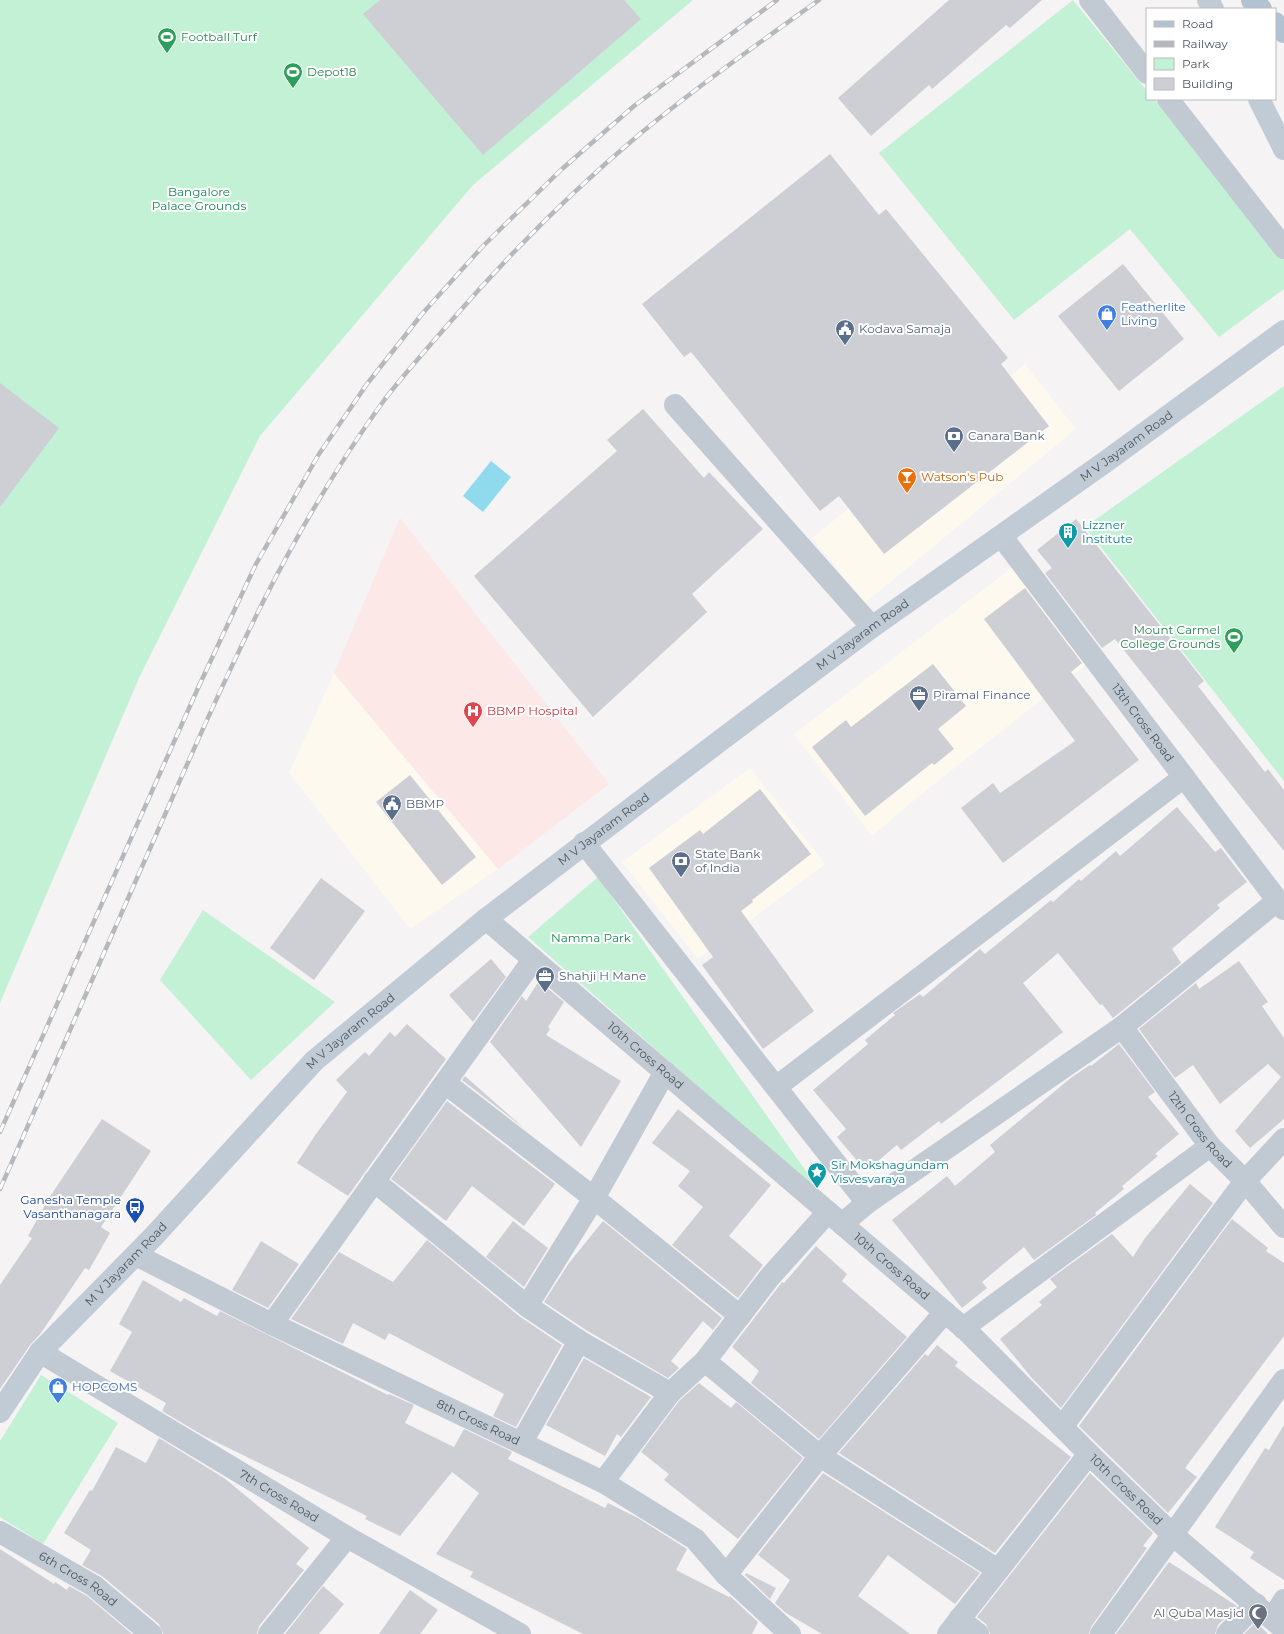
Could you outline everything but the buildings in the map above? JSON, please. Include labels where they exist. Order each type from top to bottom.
[{"type":"main road","points":[[1252,0],[1260,8]]},
{"type":"main road","points":[[1276,24],[1284,32]]},
{"type":"street","points":[[1090,0],[1146,72]]},
{"type":"street","points":[[1169,100],[1284,248]]},
{"type":"street","points":[[1260,100],[1284,149]]},
{"type":"street","name":"M V Jayaram Road","points":[[0,1412],[40,1352],[136,1255],[314,1061],[486,919],[584,843],[872,627],[1002,537],[1284,330]]},
{"type":"street","points":[[675,405],[872,627]]},
{"type":"street","name":"13th Cross Road","points":[[1002,537],[1281,905]]},
{"type":"street","points":[[776,1087],[1184,777]]},
{"type":"street","points":[[584,843],[867,1203]]},
{"type":"street","points":[[603,1482],[670,1393],[705,1361],[769,1278],[835,1218],[867,1203],[1122,1027],[1281,905]]},
{"type":"street","name":"10th Cross Road","points":[[486,919],[945,1312],[1174,1536],[1278,1623]]},
{"type":"street","points":[[272,1324],[533,960]]},
{"type":"street","name":"12th Cross Road","points":[[1122,1027],[1210,1146],[1245,1181],[1284,1227]]},
{"type":"street","points":[[527,1306],[594,1198],[665,1072]]},
{"type":"street","points":[[445,1083],[594,1198],[740,1316]]},
{"type":"street","points":[[1062,1427],[1245,1181],[1284,1139]]},
{"type":"street","points":[[963,1328],[1210,1146]]},
{"type":"street","points":[[374,1181],[527,1306],[579,1340],[670,1393]]},
{"type":"street","name":"8th Cross Road","points":[[136,1255],[272,1324],[522,1442],[603,1482],[695,1539],[726,1575],[790,1634]]},
{"type":"street","points":[[726,1575],[820,1456],[945,1312]]},
{"type":"street","points":[[522,1442],[579,1340]]},
{"type":"street","name":"7th Cross Road","points":[[40,1352],[347,1537],[520,1634]]},
{"type":"street","points":[[705,1361],[820,1456],[998,1570]]},
{"type":"street","points":[[1101,1634],[1174,1536],[1284,1380]]},
{"type":"street","points":[[978,1634],[953,1627],[1089,1454]]},
{"type":"street","name":"6th Cross Road","points":[[0,1532],[94,1586],[151,1634]]},
{"type":"street","points":[[269,1634],[347,1537]]},
{"type":"street","points":[[1278,1623],[1284,1600]]},
{"type":"street","points":[[1227,1634],[1256,1604]]},
{"type":"shaded area","points":[[1025,364],[1076,429],[865,603],[812,538]]},
{"type":"shaded area","name":"BBMP Hospital","points":[[400,518],[609,784],[498,869],[334,673]]},
{"type":"shaded area","points":[[1018,563],[1091,661],[929,788],[872,836],[794,734]]},
{"type":"shaded area","name":"BBMP","points":[[334,673],[498,869],[410,929],[289,773]]},
{"type":"shaded area","points":[[750,768],[825,864],[698,959],[622,862]]},
{"type":"green space","name":"Bangalore Palace Grounds","points":[[0,0],[693,0],[473,185],[260,436],[139,678],[0,1003]]},
{"type":"green space","points":[[1073,0],[1146,90],[1146,100],[1155,100],[1284,259],[1284,289],[1219,337],[1130,229],[1014,320],[879,153]]},
{"type":"green space","name":"Mount Carmel College Grounds","points":[[1284,386],[1284,781],[1085,527]]},
{"type":"green space","name":"Namma Park","points":[[598,877],[813,1181],[810,1185],[528,937]]},
{"type":"green space","points":[[203,910],[335,1002],[251,1080],[160,980]]},
{"type":"green space","points":[[41,1375],[118,1423],[43,1544],[0,1517],[0,1441]]},
{"type":"water","points":[[491,461],[511,477],[483,512],[463,496]]},
{"type":"railway","points":[[0,1132],[198,688],[256,564],[319,454],[367,384],[422,314],[483,246],[562,169],[634,106],[777,0]]},
{"type":"railway","points":[[0,1189],[190,757],[239,651],[265,598],[321,496],[385,399],[426,349],[519,246],[591,177],[684,98],[819,0]]},
{"type":"place","name":"Football Turf","points":[[167,54]]},
{"type":"place","name":"Depot18","points":[[293,89]]},
{"type":"place","name":"Featherlite Living","points":[[1107,331]]},
{"type":"place","name":"Kodava Samaja","points":[[845,346]]},
{"type":"place","name":"Canara Bank","points":[[954,453]]},
{"type":"place","name":"Watson's Pub","points":[[907,494]]},
{"type":"place","name":"Lizzner Institute","points":[[1068,549]]},
{"type":"place","name":"Mount Carmel College Grounds","points":[[1234,654]]},
{"type":"place","name":"Piramal Finance","points":[[919,712]]},
{"type":"place","name":"BBMP Hospital","points":[[473,728]]},
{"type":"place","name":"BBMP","points":[[392,821]]},
{"type":"place","name":"State Bank of India","points":[[681,878]]},
{"type":"place","name":"Shahji H Mane","points":[[545,993]]},
{"type":"place","name":"Sir Mokshagundam Visvesvaraya","points":[[817,1189]]},
{"type":"place","name":"Ganesha Temple Vasanthanagara","points":[[135,1224]]},
{"type":"place","name":"HOPCOMS","points":[[58,1404]]},
{"type":"place","name":"Al Quba Masjid","points":[[1258,1630]]}]
